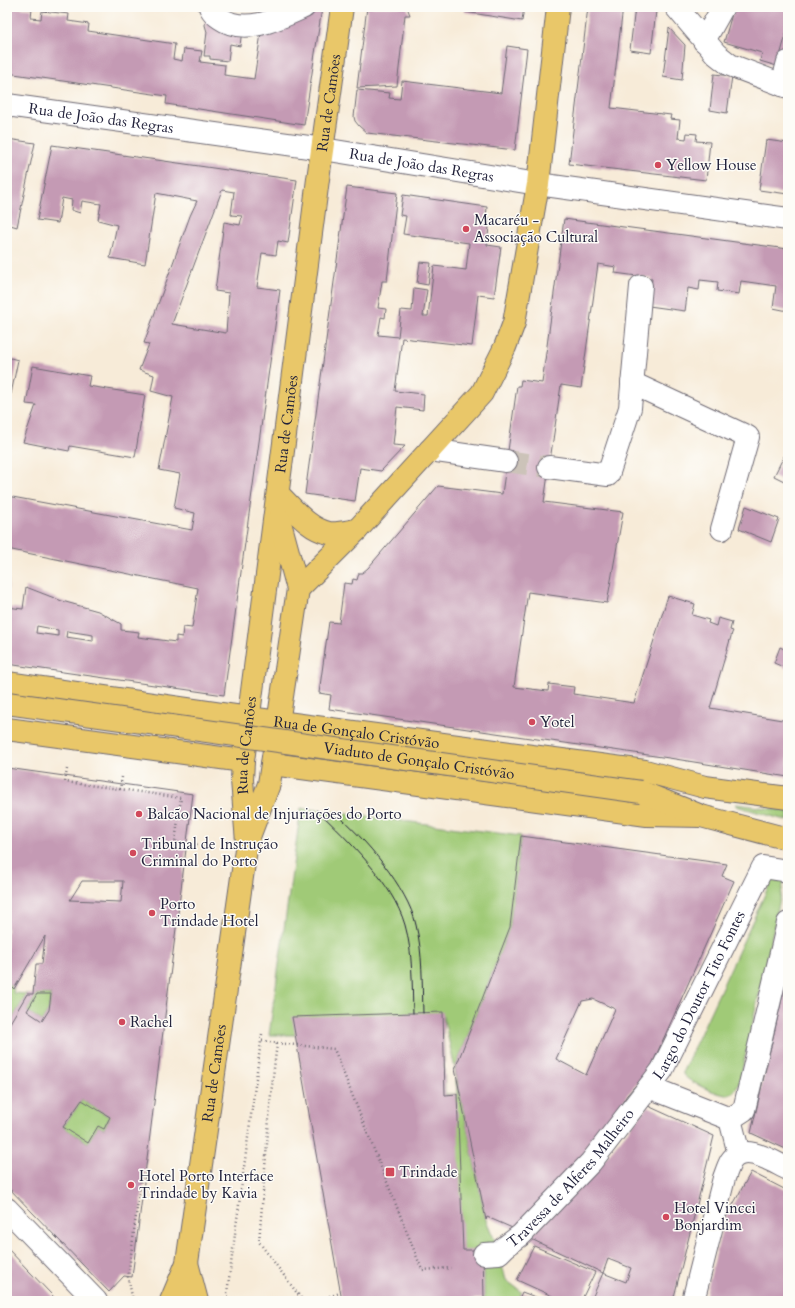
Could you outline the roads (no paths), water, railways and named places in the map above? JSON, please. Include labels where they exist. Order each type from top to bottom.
[{"type":"main road","name":"Rua de Camões","points":[[247,842],[242,780],[243,761],[342,7]]},
{"type":"main road","points":[[298,589],[357,530],[482,393],[505,347],[514,323],[538,184],[558,7]]},
{"type":"main road","points":[[277,501],[317,529],[331,533],[357,530]]},
{"type":"main road","points":[[277,501],[298,589]]},
{"type":"main road","name":"Rua de Camões","points":[[171,1301],[187,1263],[247,842],[269,784],[298,589]]},
{"type":"main road","name":"Rua de Gonçalo Cristóvão","points":[[7,683],[372,735],[646,771],[705,787],[788,798]]},
{"type":"main road","name":"Viaduto de Gonçalo Cristóvão","points":[[7,703],[641,792]]},
{"type":"main road","points":[[144,748],[155,744],[166,735],[168,721],[162,712],[152,704]]},
{"type":"main road","points":[[7,729],[243,761]]},
{"type":"main road","points":[[367,776],[358,769],[355,760],[356,748],[363,740],[372,735]]},
{"type":"main road","points":[[272,764],[647,815],[701,816]]},
{"type":"main road","name":"Rua de Gonçalo Cristóvão","points":[[641,792],[705,787]]},
{"type":"main road","points":[[641,792],[701,816],[788,839]]},
{"type":"main road","points":[[187,1263],[197,1301]]},
{"type":"street","points":[[210,7],[212,13],[224,21],[240,26],[265,23],[304,7]]},
{"type":"street","points":[[676,7],[716,54],[730,65],[785,86],[788,62]]},
{"type":"street","points":[[704,40],[723,7]]},
{"type":"street","name":"Rua de João das Regras","points":[[7,105],[323,149],[538,184],[788,219]]},
{"type":"street","points":[[549,467],[608,475],[630,408],[641,286]]},
{"type":"street","points":[[632,383],[748,437],[722,529]]},
{"type":"street","points":[[430,450],[506,461]]},
{"type":"street","name":"Largo do Doutor Tito Fontes","points":[[730,1119],[649,1087],[662,1070],[763,867],[788,871]]},
{"type":"street","points":[[738,1154],[730,1119],[744,1110],[788,922]]},
{"type":"street","name":"Travessa de Alferes Malheiro","points":[[491,1253],[505,1247],[522,1236],[591,1162],[649,1087]]},
{"type":"street","points":[[693,1301],[724,1178],[732,1160],[738,1154],[746,1152],[760,1156],[788,1169]]},
{"type":"street","points":[[7,1209],[96,1301]]},
{"type":"tunnel","points":[[506,461],[549,467]]},
{"type":"tram line","points":[[317,810],[368,863],[391,894],[399,909],[408,936],[412,969],[413,1013]]},
{"type":"tram line","points":[[335,813],[359,835],[371,849],[395,880],[404,895],[416,925],[420,947],[423,1013]]},
{"type":"place","name":"Yellow House","points":[[658,165]]},
{"type":"place","name":"Macaréu - Associação Cultural","points":[[466,229]]},
{"type":"place","name":"Yotel","points":[[532,722]]},
{"type":"place","name":"Balcão Nacional de Injuriações do Porto","points":[[139,814]]},
{"type":"place","name":"Tribunal de Instrução Criminal do Porto","points":[[133,853]]},
{"type":"place","name":"Porto Trindade Hotel","points":[[152,913]]},
{"type":"place","name":"Rachel","points":[[122,1022]]},
{"type":"place","name":"Trindade","points":[[390,1172]]},
{"type":"place","name":"Hotel Porto Interface Trindade by Kavia","points":[[131,1185]]},
{"type":"place","name":"Hotel Vincci Bonjardim","points":[[666,1217]]}]
